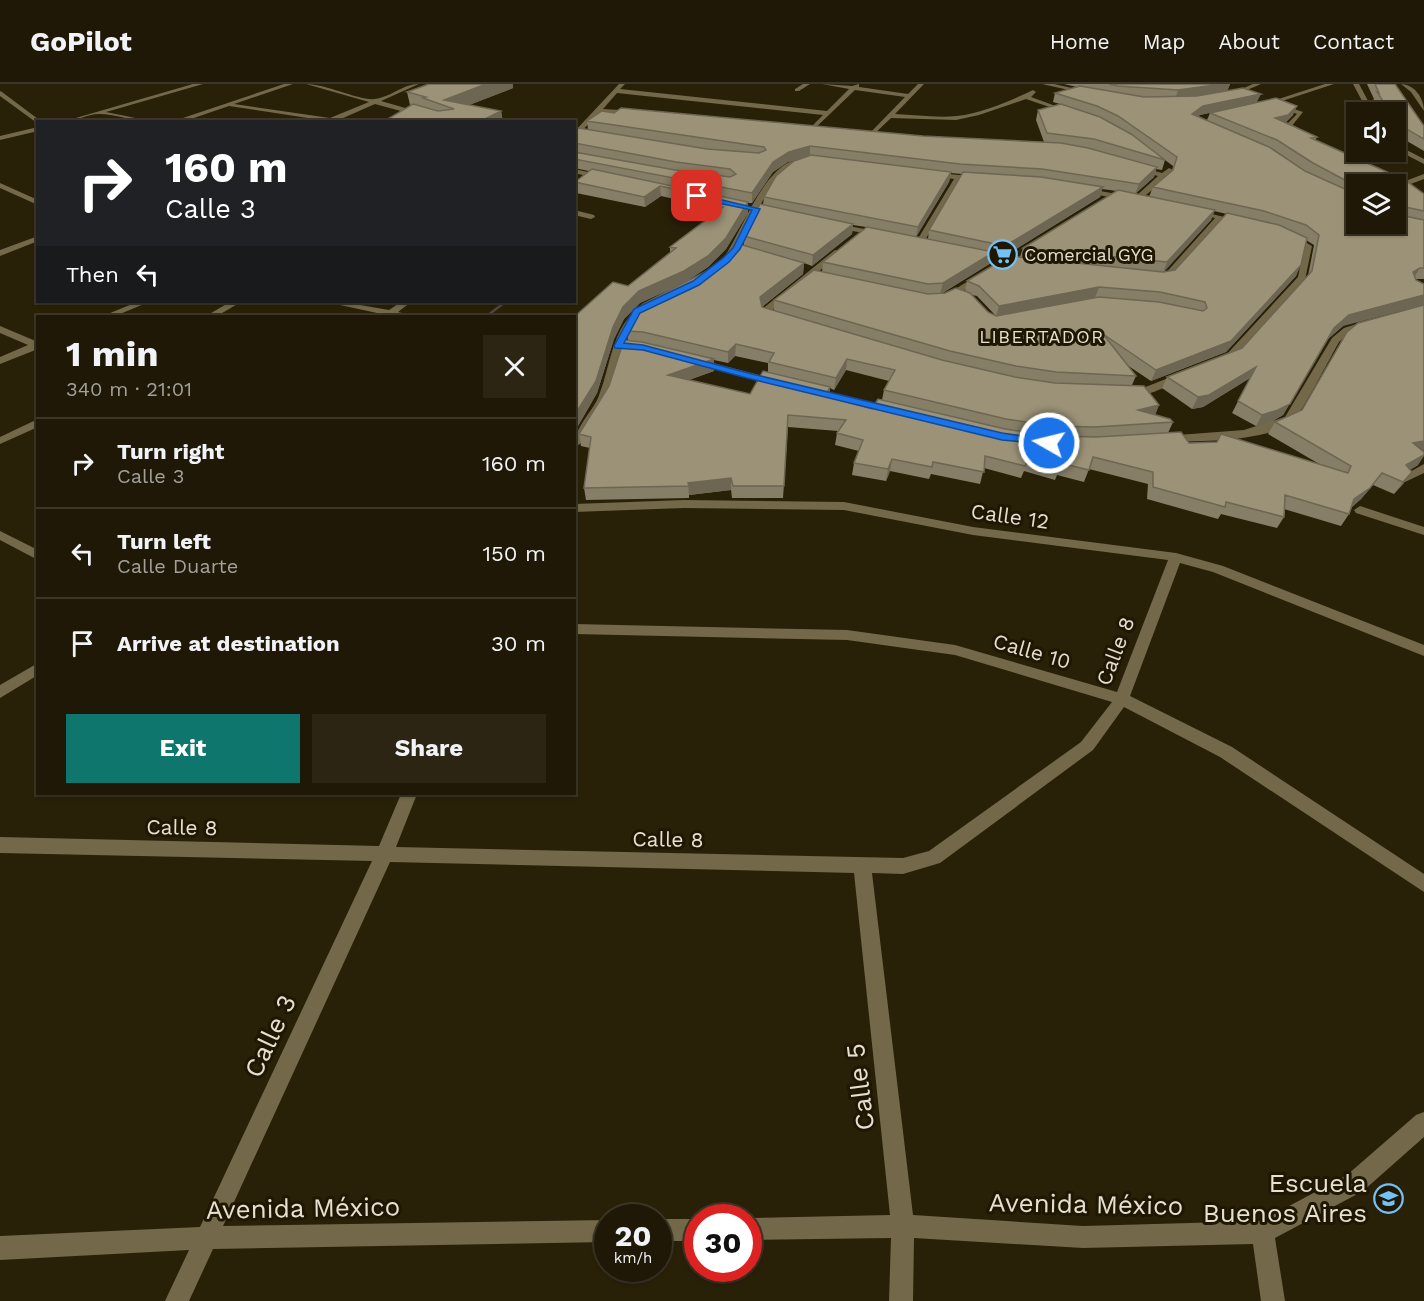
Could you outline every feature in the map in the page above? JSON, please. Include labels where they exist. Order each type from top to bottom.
[{"type":"street","points":[[72,120],[200,84]]},
{"type":"street","points":[[180,120],[290,84]]},
{"type":"street","points":[[309,84],[444,120]]},
{"type":"street","points":[[330,120],[416,84]]},
{"type":"street","points":[[577,135],[622,84]]},
{"type":"street","points":[[797,90],[807,84]]},
{"type":"street","points":[[825,84],[855,86],[910,96]]},
{"type":"street","points":[[870,136],[921,84]]},
{"type":"street","points":[[891,116],[956,118],[978,114],[1026,97],[1044,84],[1101,95]]},
{"type":"street","points":[[1219,97],[1240,93],[1258,84]]},
{"type":"street","points":[[1252,108],[1331,84]]},
{"type":"street","points":[[1356,84],[1366,102]]},
{"type":"street","points":[[1404,84],[1413,91],[1424,109]]},
{"type":"street","points":[[810,130],[855,86]]},
{"type":"street","points":[[1226,87],[1251,96]]},
{"type":"street","points":[[616,91],[827,113]]},
{"type":"street","points":[[1413,91],[1424,91]]},
{"type":"street","points":[[0,93],[36,120]]},
{"type":"street","points":[[1026,97],[1077,114]]},
{"type":"street","points":[[1262,100],[1301,113],[1287,127],[1292,132],[1313,142]]},
{"type":"street","points":[[226,105],[322,120]]},
{"type":"street","points":[[599,111],[641,114]]},
{"type":"street","points":[[98,113],[140,120]]},
{"type":"street","points":[[0,138],[36,129]]},
{"type":"street","points":[[799,130],[820,132]]},
{"type":"street","points":[[577,135],[590,135]]},
{"type":"street","points":[[860,135],[881,137]]},
{"type":"street","points":[[1406,152],[1424,162]]},
{"type":"street","points":[[718,266],[736,249],[775,175],[787,165],[798,161],[821,162]]},
{"type":"street","points":[[1074,188],[1144,198],[1169,170],[1163,164]]},
{"type":"street","points":[[1132,166],[1165,176]]},
{"type":"street","points":[[576,171],[609,178]]},
{"type":"street","points":[[924,174],[987,179]]},
{"type":"street","points":[[1406,184],[1424,176]]},
{"type":"street","points":[[920,242],[958,178]]},
{"type":"street","points":[[0,185],[36,201]]},
{"type":"street","points":[[1104,201],[1113,195]]},
{"type":"street","points":[[745,206],[767,211]]},
{"type":"street","points":[[1183,209],[1254,225]]},
{"type":"street","points":[[576,213],[591,217]]},
{"type":"street","points":[[1148,277],[1167,277],[1221,218]]},
{"type":"street","points":[[822,222],[887,236]]},
{"type":"street","points":[[856,238],[865,231]]},
{"type":"street","points":[[1211,364],[1230,356],[1302,278],[1307,244],[1281,233]]},
{"type":"street","points":[[0,253],[36,239]]},
{"type":"street","points":[[909,240],[931,245]]},
{"type":"street","points":[[788,322],[764,312],[815,274],[847,244]]},
{"type":"street","points":[[736,249],[747,252]]},
{"type":"street","points":[[964,252],[1030,265]]},
{"type":"street","points":[[998,267],[1017,256]]},
{"type":"street","points":[[801,268],[815,274]]},
{"type":"street","points":[[935,300],[943,299],[989,273]]},
{"type":"street","points":[[952,294],[966,298]]},
{"type":"street","points":[[576,441],[604,396],[618,346],[637,311],[657,302]]},
{"type":"street","points":[[111,315],[141,303]]},
{"type":"street","points":[[213,315],[234,303]]},
{"type":"street","points":[[336,303],[398,315]]},
{"type":"street","points":[[391,313],[405,303]]},
{"type":"street","points":[[1159,440],[1249,434],[1276,426],[1289,419],[1335,340],[1347,330],[1380,320]]},
{"type":"street","points":[[0,329],[36,346]]},
{"type":"street","points":[[0,361],[36,346]]},
{"type":"street","points":[[618,346],[631,346]]},
{"type":"street","points":[[686,359],[899,412]]},
{"type":"street","points":[[1116,392],[1145,391],[1190,373]]},
{"type":"street","points":[[0,441],[36,423]]},
{"type":"street","points":[[1405,478],[1424,468]]},
{"type":"street","name":"Calle 12","points":[[576,508],[684,504],[844,506],[993,534],[1176,557],[1218,569],[1424,651]]},
{"type":"street","points":[[1360,510],[1424,531]]},
{"type":"street","points":[[0,536],[36,555]]},
{"type":"street","name":"Calle 8","points":[[0,845],[862,867],[903,866],[934,858],[1087,746],[1122,699],[1176,557]]},
{"type":"street","name":"Calle 10","points":[[576,629],[847,635],[955,650],[1122,699],[1226,752],[1424,884]]},
{"type":"street","points":[[0,692],[36,669]]},
{"type":"street","name":"Calle 3","points":[[177,1301],[384,855],[409,795]]},
{"type":"street","name":"Calle 5","points":[[862,867],[903,1226],[901,1301]]},
{"type":"street","name":"Avenida México","points":[[762,1229],[903,1226],[1083,1237],[1263,1232],[1355,1184],[1424,1123]]},
{"type":"street","name":"Avenida México","points":[[0,1248],[205,1238],[594,1231]]},
{"type":"street","points":[[1263,1232],[1273,1301]]},
{"type":"building","points":[[429,84],[486,84],[444,100],[501,111],[483,120],[386,120],[413,104],[438,111],[454,109],[407,92]]},
{"type":"building","points":[[1109,84],[1222,84],[1178,90]]},
{"type":"building","points":[[1375,84],[1395,84],[1424,126],[1424,139],[1406,129],[1406,102],[1384,102],[1377,92],[1379,93]]},
{"type":"building","points":[[1080,86],[1144,97],[1197,96],[1243,88],[1261,94],[1203,106],[1192,114],[1269,147],[1305,171],[1346,189],[1346,234],[1406,234],[1406,216],[1424,220],[1424,268],[1413,272],[1416,280],[1424,284],[1424,295],[1349,315],[1334,328],[1290,404],[1278,410],[1262,415],[1238,401],[1256,367],[1209,395],[1198,397],[1167,377],[1242,348],[1312,271],[1319,235],[1306,225],[1264,211],[1153,187],[1173,170],[1177,157],[1118,116],[1097,106],[1055,93]]},
{"type":"building","points":[[1276,98],[1297,106],[1288,115],[1275,118],[1317,137],[1311,138],[1346,154],[1346,162],[1365,162],[1392,174],[1346,174],[1346,181],[1277,140],[1210,113]]},
{"type":"building","points":[[1061,104],[1100,117],[1131,134],[1165,160],[1094,139],[1047,133],[1038,110]]},
{"type":"building","points":[[621,108],[923,136],[1061,143],[1157,167],[1139,184],[1042,169],[960,164],[810,146],[789,152],[773,162],[752,193],[576,159],[576,152],[675,170],[730,177],[736,174],[730,169],[676,162],[576,143],[576,130],[579,128],[707,149],[759,153],[766,150],[764,147],[587,121],[602,111],[614,113]]},
{"type":"building","points":[[811,155],[951,172],[918,227],[764,197],[776,176],[794,161]]},
{"type":"building","points":[[592,169],[748,202],[726,238],[708,256],[684,271],[639,291],[623,307],[613,327],[596,381],[576,413],[576,315],[613,282],[628,286],[676,248],[670,247],[723,207],[710,204],[719,198],[660,186],[644,197],[576,181]]},
{"type":"building","points":[[963,172],[1041,177],[1103,187],[1005,246],[929,230]]},
{"type":"building","points":[[1406,181],[1424,194],[1424,211],[1406,207]]},
{"type":"building","points":[[1118,190],[1215,210],[1167,262],[1023,248]]},
{"type":"building","points":[[760,204],[853,224],[813,255],[744,236]]},
{"type":"building","points":[[1227,213],[1279,225],[1307,238],[1301,265],[1231,341],[1156,370],[1103,334],[1136,376],[1056,372],[1016,366],[950,351],[774,300],[814,270],[928,294],[945,293],[956,288],[970,293],[988,312],[996,316],[1099,297],[1159,302],[1203,311],[1207,308],[1205,302],[1160,292],[1099,287],[999,306],[979,286],[967,281],[1009,256],[1163,272],[1175,270]]},
{"type":"building","points":[[867,227],[994,252],[943,283],[928,284],[823,262]]},
{"type":"building","points":[[739,244],[804,263],[760,297],[762,307],[942,360],[1015,377],[1055,383],[1144,386],[1159,405],[1138,410],[1170,419],[1173,422],[1095,427],[1053,426],[1006,419],[884,390],[895,370],[847,359],[836,378],[769,362],[774,353],[736,344],[728,352],[643,332],[627,331],[635,312],[643,304],[705,272],[724,259]]},
{"type":"building","points":[[1424,305],[1424,441],[1413,443],[1424,452],[1424,455],[1406,465],[1412,472],[1403,482],[1382,473],[1370,488],[1354,499],[1349,514],[1285,495],[1284,517],[1226,502],[1225,507],[1153,487],[1153,472],[1093,457],[1089,470],[1060,463],[1060,468],[1028,459],[1025,466],[985,456],[984,472],[933,462],[932,467],[892,459],[888,469],[854,463],[863,440],[837,433],[846,420],[788,415],[784,486],[733,486],[731,478],[688,483],[689,486],[584,488],[591,437],[579,434],[609,386],[624,340],[714,359],[668,375],[750,394],[763,371],[830,387],[825,396],[872,409],[878,399],[1005,429],[1053,436],[1096,437],[1181,432],[1189,443],[1217,442],[1221,434],[1348,473],[1351,466],[1275,422],[1302,410],[1347,332],[1358,323]]},
{"type":"waterway","points":[[488,315],[504,303]]},
{"type":"place","name":"Comercial GYG","points":[[1003,254]]},
{"type":"place","name":"Escuela Buenos Aires","points":[[1388,1198]]},
{"type":"district","name":"LIBERTADOR","points":[[1042,336]]},
{"type":"route","points":[[697,196],[756,209],[736,249],[726,260],[696,283],[637,311],[618,346],[643,348],[1002,436],[1049,443]]}]
